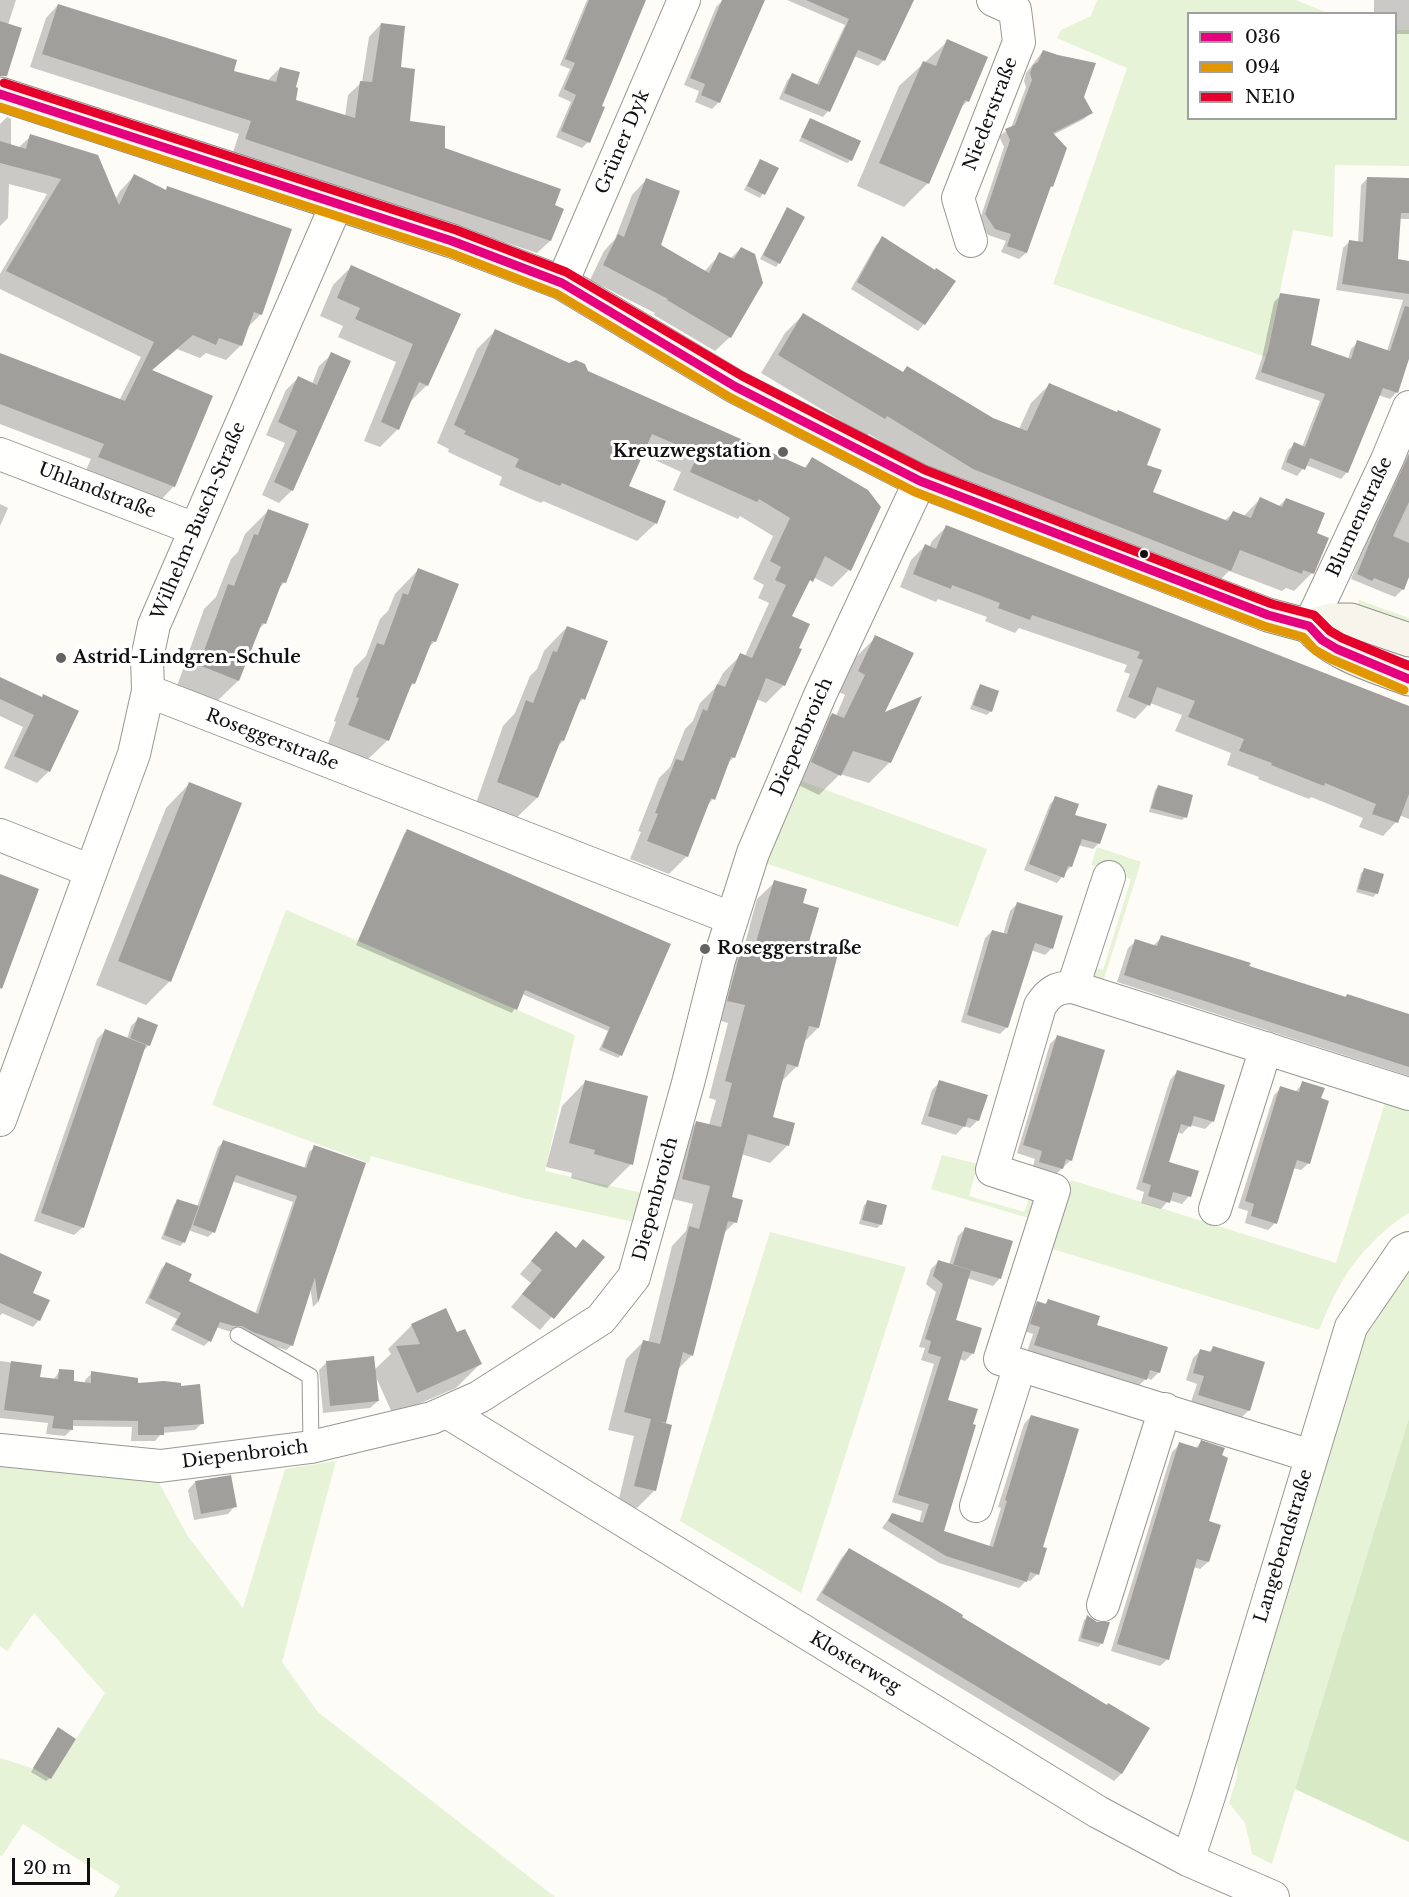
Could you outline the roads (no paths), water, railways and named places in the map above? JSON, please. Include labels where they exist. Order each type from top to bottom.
[{"type":"street","name":"Grüner Dyk","points":[[562,283],[684,0]]},
{"type":"street","name":"Niederstraße","points":[[971,241],[958,198],[1019,42],[1015,10],[993,0]]},
{"type":"street","points":[[0,94],[452,241],[562,283],[736,387],[920,481],[1268,615],[1309,626],[1330,620],[1351,620],[1409,640]]},
{"type":"street","name":"Wilhelm-Busch-Straße","points":[[0,1120],[134,754],[148,692],[147,658],[154,625],[337,203]]},
{"type":"street","name":"Blumenstraße","points":[[1309,626],[1382,471],[1409,407]]},
{"type":"street","name":"Uhlandstraße","points":[[0,454],[195,529]]},
{"type":"street","name":"Diepenbroich","points":[[0,1450],[160,1466],[311,1447],[432,1418],[447,1412],[479,1397],[601,1319],[634,1277],[731,918],[753,853],[820,695],[920,481]]},
{"type":"street","points":[[1309,626],[1322,640],[1337,649],[1409,679]]},
{"type":"street","name":"Roseggerstraße","points":[[148,692],[731,918]]},
{"type":"street","points":[[0,835],[91,871]]},
{"type":"street","points":[[1073,987],[1109,877]]},
{"type":"street","points":[[1311,1456],[1000,1359],[1054,1190],[992,1170],[1040,1006],[1046,996],[1059,987],[1073,987],[1409,1094]]},
{"type":"street","points":[[1215,1209],[1266,1048]]},
{"type":"street","name":"Langebendstraße","points":[[1188,1860],[1351,1327],[1403,1251],[1409,1248]]},
{"type":"street","points":[[976,1506],[1020,1365]]},
{"type":"street","points":[[1103,1605],[1165,1409]]},
{"type":"street","name":"Klosterweg","points":[[447,1412],[1088,1805],[1188,1860],[1273,1897]]},
{"type":"lane","points":[[238,1335],[310,1376],[311,1447]]},
{"type":"place","name":"Kreuzwegstation","points":[[783,452]]},
{"type":"place","name":"Astrid-Lindgren-Schule","points":[[61,658]]},
{"type":"place","name":"Roseggerstraße","points":[[705,949]]}]
